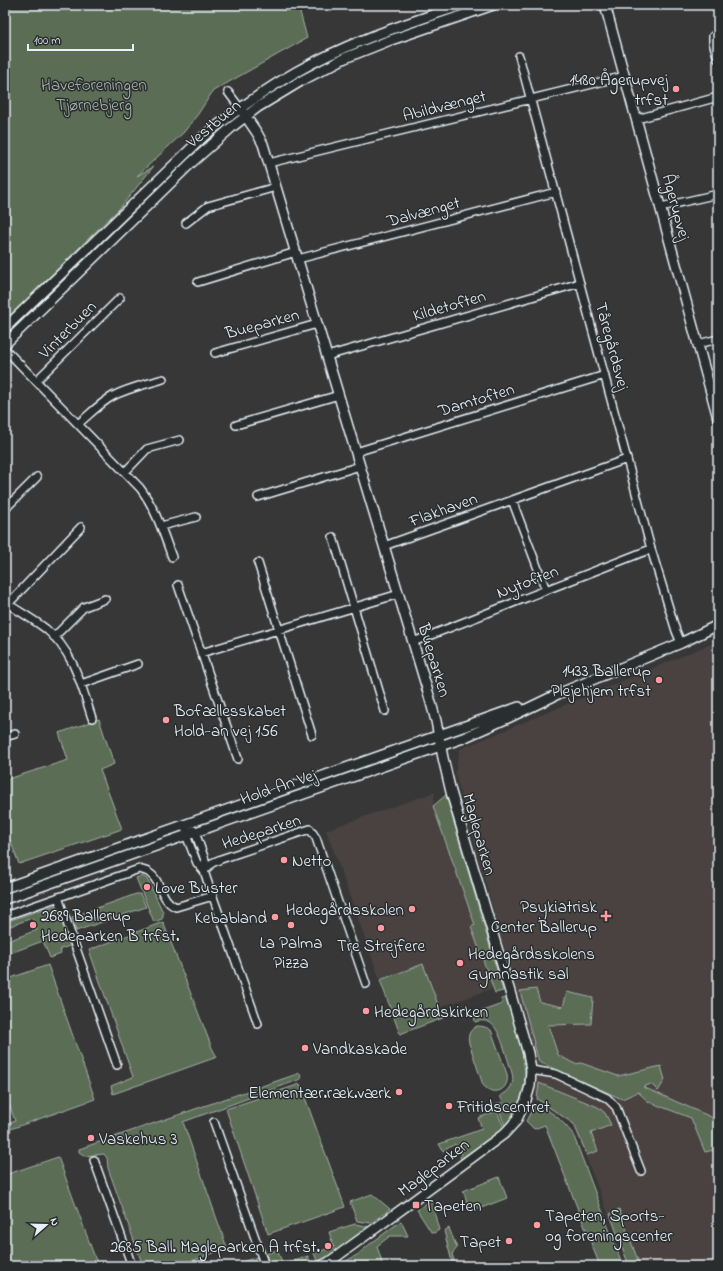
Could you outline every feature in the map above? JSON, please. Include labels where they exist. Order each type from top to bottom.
[{"type":"street","name":"Vestbuen","points":[[5,328],[204,136],[240,108],[297,72],[343,49],[384,32],[462,5]]},
{"type":"street","name":"Vestbuen","points":[[5,344],[191,163],[258,107],[301,81],[345,58],[388,41],[493,5]]},
{"type":"street","name":"Ågerupvej","points":[[605,5],[718,418]]},
{"type":"street","points":[[718,33],[713,36],[713,42],[718,59]]},
{"type":"street","name":"Tåregårdsvej","points":[[519,56],[651,548],[681,643]]},
{"type":"street","name":"Abildvænget","points":[[269,163],[625,76]]},
{"type":"street","points":[[228,92],[240,108]]},
{"type":"street","points":[[637,119],[718,97]]},
{"type":"street","name":"Bueparken","points":[[240,108],[263,144],[269,163],[430,698],[441,746]]},
{"type":"street","points":[[186,223],[208,206],[276,187]]},
{"type":"street","name":"Dalvænget","points":[[297,256],[556,192]]},
{"type":"street","points":[[661,207],[718,194]]},
{"type":"street","points":[[198,282],[297,256]]},
{"type":"street","name":"Kildetoften","points":[[327,356],[580,283]]},
{"type":"street","name":"Vinterbuen","points":[[36,381],[120,298]]},
{"type":"street","name":"Bueparken","points":[[215,353],[317,324]]},
{"type":"street","points":[[698,344],[718,339]]},
{"type":"street","name":"Vinterbuen","points":[[5,350],[140,488],[154,509],[172,557]]},
{"type":"street","name":"Damtoften","points":[[356,452],[605,375]]},
{"type":"street","points":[[78,424],[112,396],[163,379]]},
{"type":"street","points":[[236,425],[339,395]]},
{"type":"street","points":[[125,472],[148,449],[180,440]]},
{"type":"street","name":"Flakhaven","points":[[384,546],[627,459]]},
{"type":"street","points":[[258,497],[360,466]]},
{"type":"street","points":[[5,509],[37,477]]},
{"type":"street","points":[[512,500],[546,590]]},
{"type":"street","points":[[160,526],[196,517]]},
{"type":"street","points":[[81,527],[6,603],[45,629],[54,637],[70,657],[92,718]]},
{"type":"street","points":[[333,537],[385,711]]},
{"type":"street","name":"Nytoften","points":[[413,642],[651,548]]},
{"type":"street","points":[[258,563],[312,735]]},
{"type":"street","points":[[178,585],[238,759]]},
{"type":"street","points":[[201,653],[354,606],[399,594]]},
{"type":"street","points":[[54,637],[84,607],[105,599]]},
{"type":"street","name":"Hold-An Vej","points":[[5,888],[558,694],[681,643],[715,627]]},
{"type":"street","points":[[81,684],[138,664]]},
{"type":"street","name":"Hold-An Vej","points":[[5,899],[463,738],[558,694]]},
{"type":"street","points":[[5,737],[15,734]]},
{"type":"street","name":"Magleparken","points":[[322,1266],[504,1134],[516,1121],[526,1100],[530,1086],[531,1070],[528,1054],[451,792],[441,746]]},
{"type":"street","points":[[187,824],[191,833],[197,864],[204,871],[258,1024]]},
{"type":"street","name":"Hedeparken","points":[[204,871],[212,863],[222,859],[310,829],[316,838],[366,984]]},
{"type":"street","points":[[5,916],[139,869],[149,872],[156,880],[170,905],[176,907],[213,896]]},
{"type":"street","points":[[58,897],[117,1065]]},
{"type":"street","points":[[531,1070],[556,1074],[607,1098],[616,1108],[641,1171]]},
{"type":"street","points":[[214,1122],[265,1266]]},
{"type":"street","points":[[94,1160],[132,1266]]},
{"type":"shaded area","name":"Psykiatrisk Center Ballerup","points":[[718,641],[718,1266],[629,1266],[573,1125],[536,1100],[535,1059],[455,773],[460,749]]},
{"type":"shaded area","name":"Hedegårdsskolen","points":[[435,792],[433,806],[475,925],[471,927],[493,988],[439,1008],[423,964],[380,980],[326,830]]},
{"type":"green space","name":"Haveforeningen Tjørnebjerg","points":[[5,5],[318,5],[300,12],[307,38],[213,91],[184,132],[137,176],[153,167],[120,208],[5,320]]},
{"type":"green space","points":[[99,719],[114,764],[100,770],[122,829],[19,864],[5,826],[5,780],[68,760],[59,733]]},
{"type":"green space","points":[[446,795],[503,991],[495,993],[471,927],[475,925],[433,806]]},
{"type":"green space","points":[[142,876],[147,879],[163,912],[162,919],[154,922],[136,878]]},
{"type":"green space","points":[[136,894],[140,894],[146,907],[76,931],[72,917]]},
{"type":"green space","points":[[58,904],[73,945],[60,949],[61,954],[50,958],[43,941],[5,955],[5,942],[37,930],[32,918],[5,928],[5,922]]},
{"type":"green space","points":[[163,922],[212,1048],[217,1057],[113,1094],[111,1086],[133,1077],[89,950]]},
{"type":"green space","points":[[423,964],[443,1018],[400,1034],[380,980]]},
{"type":"green space","points":[[48,965],[95,1099],[5,1131],[5,1125],[15,1121],[5,1092],[5,980]]},
{"type":"green space","points":[[536,989],[540,1002],[563,1007],[567,992],[593,998],[591,1024],[548,1025],[558,1055],[575,1064],[581,1063],[618,1076],[661,1066],[665,1080],[658,1091],[651,1084],[643,1087],[718,1120],[718,1149],[705,1152],[691,1118],[649,1102],[638,1092],[622,1099],[539,1062],[520,991]]},
{"type":"green space","points":[[504,998],[511,1009],[522,1052],[525,1076],[524,1088],[520,1100],[505,1126],[497,1104],[503,1102],[500,1096],[507,1092],[511,1087],[513,1081],[512,1073],[496,1029],[487,1021],[475,1022],[474,1014],[502,1004],[501,999]]},
{"type":"green space","points":[[477,1026],[491,1030],[507,1074],[506,1085],[500,1090],[491,1091],[483,1085],[468,1040],[470,1033]]},
{"type":"green space","points":[[300,1073],[301,1079],[183,1122],[227,1248],[178,1266],[143,1266],[108,1168],[107,1158],[104,1154],[85,1156],[79,1152],[79,1149]]},
{"type":"green space","points":[[539,1083],[598,1107],[605,1113],[611,1125],[591,1133],[598,1151],[587,1155],[574,1124],[537,1099]]},
{"type":"green space","points":[[300,1084],[345,1207],[268,1234],[226,1109]]},
{"type":"green space","points":[[534,1106],[546,1110],[556,1116],[573,1134],[623,1266],[600,1266],[545,1125],[534,1129],[526,1121]]},
{"type":"green space","points":[[497,1111],[504,1128],[461,1159],[460,1157],[462,1154],[455,1144],[443,1151],[439,1144],[482,1129],[478,1118]]},
{"type":"green space","points":[[58,1157],[98,1266],[8,1266],[5,1259],[5,1175]]},
{"type":"green space","points":[[499,1177],[507,1198],[471,1212],[463,1191]]},
{"type":"green space","points":[[372,1194],[390,1209],[371,1223],[357,1221],[350,1202]]},
{"type":"green space","points":[[431,1200],[439,1230],[434,1233],[431,1232],[417,1210]]},
{"type":"green space","points":[[619,1209],[640,1266],[629,1266],[610,1214]]},
{"type":"green space","points":[[401,1221],[408,1236],[390,1236],[377,1246],[383,1266],[337,1266],[357,1255]]},
{"type":"green space","points":[[355,1224],[371,1227],[337,1251],[320,1261],[317,1261],[314,1253],[334,1247],[329,1232]]},
{"type":"green space","points":[[449,1228],[457,1248],[452,1254],[456,1266],[453,1266],[444,1231]]},
{"type":"green space","points":[[277,1250],[283,1264],[308,1256],[311,1264],[309,1266],[270,1266],[266,1254]]},
{"type":"green space","points":[[260,1256],[264,1266],[233,1266],[233,1265]]},
{"type":"place","name":"1480 Ågerupvej trfst","points":[[676,89]]},
{"type":"place","name":"1433 Ballerup Plejehjem trfst","points":[[659,680]]},
{"type":"place","name":"Bofællesskabet Hold-an vej 156","points":[[166,720]]},
{"type":"place","name":"Netto","points":[[284,860]]},
{"type":"place","name":"Love Buster","points":[[147,887]]},
{"type":"place","name":"Hedegårdsskolen","points":[[412,909]]},
{"type":"place","name":"Psykiatrisk Center Ballerup","points":[[606,916]]},
{"type":"place","name":"Kebabland","points":[[275,917]]},
{"type":"place","name":"2689 Ballerup Hedeparken B trfst.","points":[[33,925]]},
{"type":"place","name":"La Palma Pizza","points":[[291,925]]},
{"type":"place","name":"Tre Strejfere","points":[[381,928]]},
{"type":"place","name":"Hedegårdsskolens Gymnastik sal","points":[[460,963]]},
{"type":"place","name":"Hedegårdskirken","points":[[366,1011]]},
{"type":"place","name":"Vandkaskade","points":[[305,1048]]},
{"type":"place","name":"Elementær.ræk.værk","points":[[399,1092]]},
{"type":"place","name":"Fritidscentret","points":[[449,1106]]},
{"type":"place","name":"Vaskehus 3","points":[[91,1138]]},
{"type":"place","name":"Tapeten","points":[[416,1205]]},
{"type":"place","name":"Tapeten, Sports- og foreningscenter","points":[[537,1225]]},
{"type":"place","name":"Tapet","points":[[509,1241]]},
{"type":"place","name":"2685 Ball. Magleparken A trfst.","points":[[328,1246]]}]
